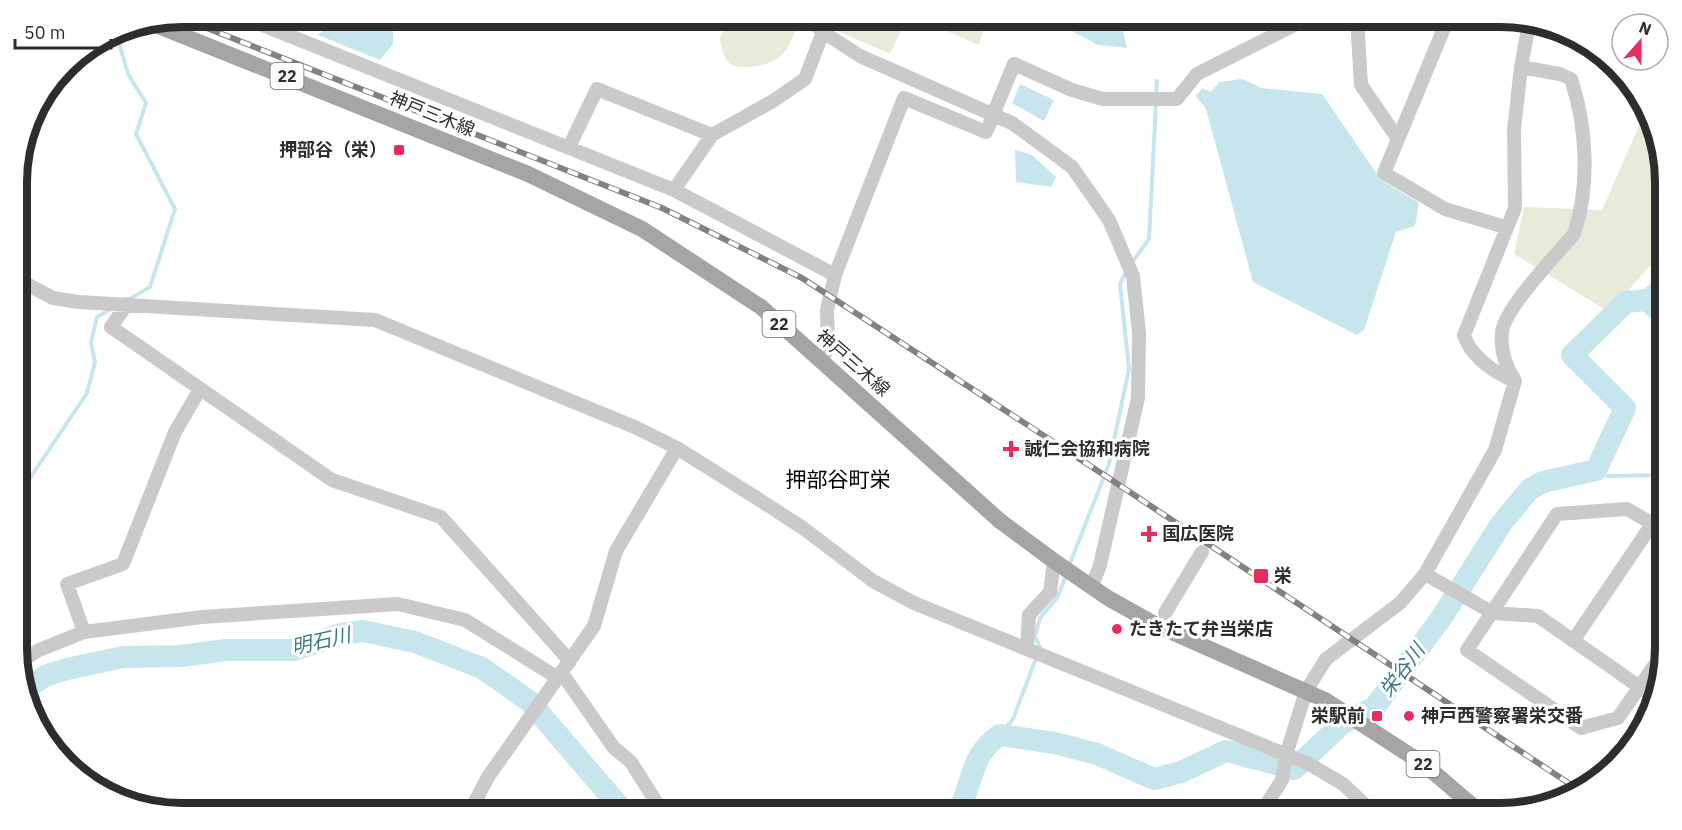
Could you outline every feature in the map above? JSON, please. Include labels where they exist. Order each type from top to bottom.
[{"type":"main road","name":"神戸三木線","points":[[164,28],[528,174],[642,229],[761,307],[1000,521],[1062,566],[1158,626],[1306,691],[1343,712],[1425,765],[1469,803]]},
{"type":"street","points":[[268,27],[674,190],[835,275]]},
{"type":"street","points":[[818,27],[860,56],[995,112],[1072,167],[1109,220],[1133,276],[1139,333],[1138,398],[1100,565],[1092,586]]},
{"type":"street","points":[[821,361],[828,348],[827,310],[835,275],[904,98],[986,132],[1014,64],[1072,90],[1103,99],[1177,99],[1197,74],[1290,27]]},
{"type":"street","points":[[1362,27],[1361,85],[1398,140]]},
{"type":"street","points":[[1444,27],[1384,172],[1445,209],[1505,227]]},
{"type":"street","points":[[1515,381],[1485,364],[1466,343],[1464,335],[1505,227],[1515,208],[1514,130],[1527,30]]},
{"type":"street","points":[[674,190],[712,135],[773,101],[805,79],[823,32]]},
{"type":"street","points":[[1267,803],[1282,780],[1306,691],[1326,659],[1400,603],[1425,574],[1495,450],[1515,381],[1505,366],[1502,331],[1512,309],[1574,234],[1585,195],[1580,106],[1570,80],[1560,74],[1521,67]]},
{"type":"street","points":[[569,147],[597,89],[712,135]]},
{"type":"street","points":[[27,284],[52,298],[375,320],[637,428],[677,448],[803,528],[873,580],[914,603],[1047,657],[1287,762],[1309,764],[1337,780],[1363,803]]},
{"type":"street","points":[[127,304],[111,327],[332,480],[441,517],[563,670],[614,748],[631,762],[657,803]]},
{"type":"street","points":[[84,632],[67,584],[123,564],[175,432],[200,389]]},
{"type":"street","points":[[474,803],[488,777],[594,626],[616,551],[677,448]]},
{"type":"street","points":[[1653,524],[1627,509],[1557,514],[1467,651],[1581,728],[1618,718],[1654,666]]},
{"type":"street","points":[[1573,641],[1655,521]]},
{"type":"street","points":[[1165,614],[1202,552]]},
{"type":"street","points":[[1030,650],[1029,615],[1050,592],[1062,566]]},
{"type":"street","points":[[1425,574],[1493,613],[1538,616],[1648,693]]},
{"type":"street","points":[[27,657],[39,650],[84,632],[202,618],[398,604],[465,620],[563,670]]},
{"type":"green space","points":[[726,27],[797,27],[787,48],[778,59],[757,66],[741,67],[729,63],[720,37]]},
{"type":"green space","points":[[831,27],[902,27],[890,54]]},
{"type":"green space","points":[[937,27],[984,27],[979,45]]},
{"type":"green space","points":[[1642,120],[1650,142],[1654,162],[1655,260],[1609,312],[1514,254],[1524,207],[1602,210]]},
{"type":"water","points":[[327,27],[393,27],[393,44],[380,60],[318,35]]},
{"type":"water","points":[[1065,27],[1122,27],[1127,48],[1098,45]]},
{"type":"water","points":[[1242,79],[1262,88],[1322,94],[1381,180],[1419,203],[1415,226],[1396,232],[1364,330],[1357,335],[1253,282],[1206,109],[1196,96],[1202,88],[1211,92],[1219,82]]},
{"type":"water","points":[[1020,84],[1054,100],[1044,121],[1012,103]]},
{"type":"water","points":[[1015,150],[1032,155],[1056,177],[1051,187],[1016,182]]},
{"type":"water","points":[[1655,278],[1655,322],[1632,302]]},
{"type":"waterway","points":[[119,43],[128,74],[146,103],[136,134],[175,209],[150,287],[126,301]]},
{"type":"waterway","points":[[1156,96],[1157,81]]},
{"type":"waterway","points":[[1131,264],[1149,239],[1156,103]]},
{"type":"waterway","points":[[1069,566],[1109,464],[1129,369],[1120,284],[1127,270]]},
{"type":"waterway","name":"栄谷川","points":[[962,803],[977,761],[990,743],[1000,735],[1055,743],[1097,754],[1154,779],[1181,772],[1226,751],[1294,769],[1343,723],[1374,708],[1442,617],[1501,524],[1530,489],[1543,482],[1596,470],[1625,408],[1572,355],[1626,302],[1655,299]]},
{"type":"waterway","points":[[27,483],[87,393],[95,362],[91,343],[97,317],[111,309]]},
{"type":"waterway","points":[[1596,470],[1607,476],[1655,475]]},
{"type":"waterway","points":[[1000,735],[1013,719],[1040,648],[1035,636],[1040,618],[1057,598],[1066,576]]},
{"type":"waterway","name":"明石川","points":[[32,685],[45,676],[67,669],[123,657],[181,656],[226,650],[294,650],[341,634],[363,631],[415,642],[482,668],[529,701],[616,803]]},
{"type":"railway","points":[[204,27],[662,208],[802,278],[1572,785]]},
{"type":"place","name":"押部谷（栄）","points":[[399,150]]},
{"type":"place","name":"誠仁会協和病院","points":[[1011,449]]},
{"type":"place","name":"国広医院","points":[[1149,534]]},
{"type":"place","name":"栄","points":[[1261,576]]},
{"type":"place","name":"たきたて弁当栄店","points":[[1117,629]]},
{"type":"place","name":"栄駅前","points":[[1377,716]]},
{"type":"place","name":"神戸西警察署栄交番","points":[[1409,716]]},
{"type":"district","name":"押部谷町栄","points":[[838,480]]}]
